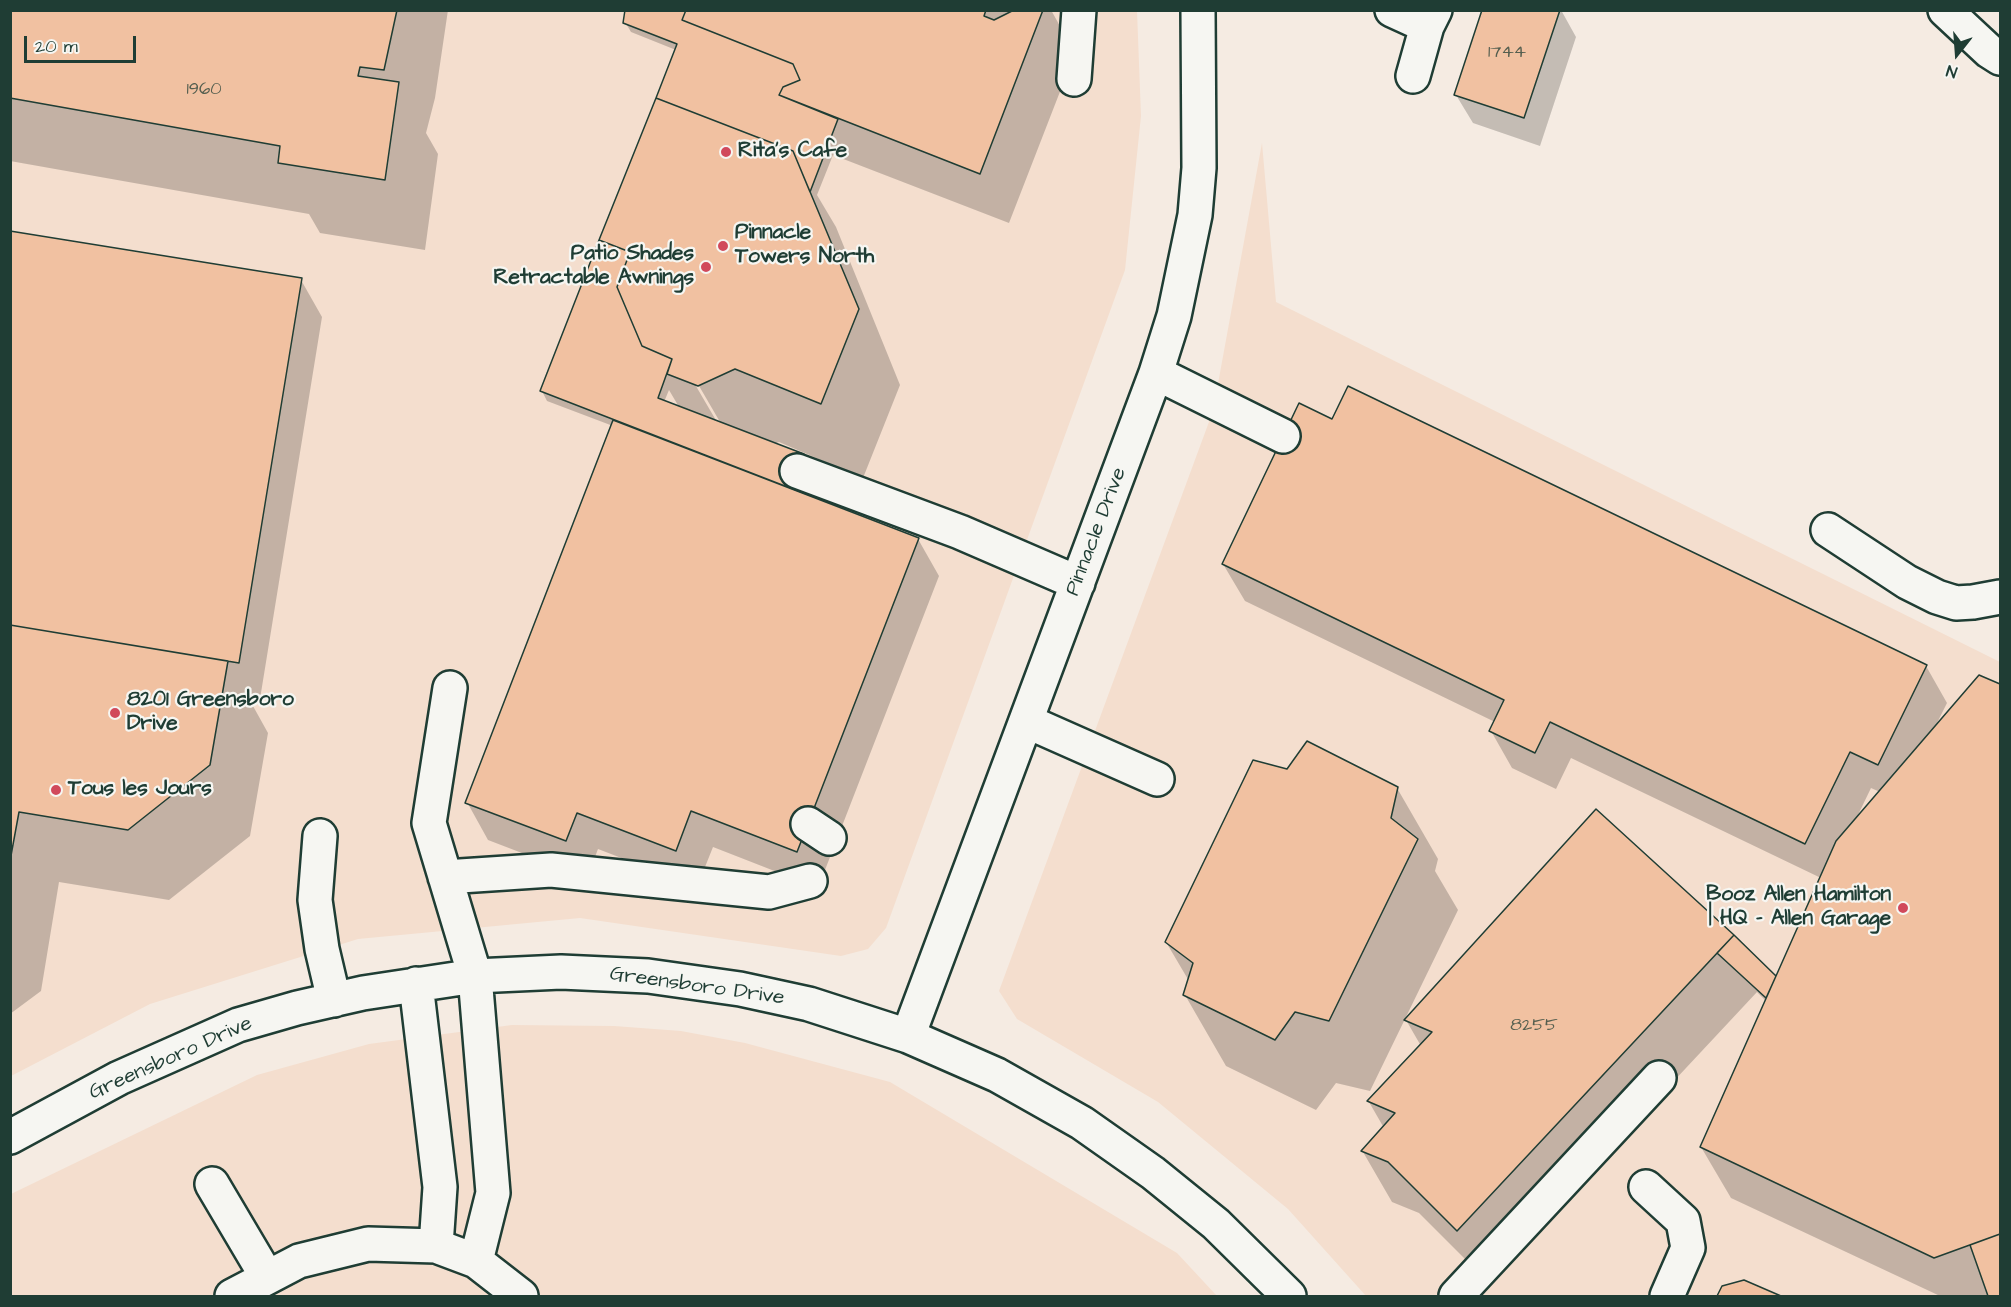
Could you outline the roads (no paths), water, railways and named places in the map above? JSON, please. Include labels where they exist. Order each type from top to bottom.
[{"type":"street","points":[[1074,80],[1079,10]]},
{"type":"street","name":"Pinnacle Drive","points":[[908,1036],[1156,373],[1174,316],[1195,215],[1200,126],[1198,10]]},
{"type":"street","points":[[1392,10],[1431,18],[1413,76]]},
{"type":"street","points":[[1945,10],[1989,51],[2001,58]]},
{"type":"street","points":[[1156,373],[1283,436]]},
{"type":"street","points":[[797,471],[870,509],[960,532],[1078,583]]},
{"type":"street","points":[[1828,530],[1907,582],[1937,597],[1956,603],[2001,597]]},
{"type":"street","points":[[450,688],[429,823],[475,976],[493,1193],[476,1261]]},
{"type":"street","points":[[1026,721],[1157,779]]},
{"type":"street","points":[[320,836],[315,900],[322,949],[334,1000]]},
{"type":"street","points":[[445,877],[551,870],[769,892],[810,881]]},
{"type":"street","name":"Greensboro Drive","points":[[10,1137],[119,1078],[238,1026],[334,1000],[416,984],[475,976],[561,972],[660,978],[740,989],[809,1004],[908,1036],[997,1075],[1082,1123],[1154,1173],[1216,1224],[1289,1296]]},
{"type":"street","points":[[416,984],[440,1187],[436,1246]]},
{"type":"street","points":[[1456,1296],[1659,1078]]},
{"type":"street","points":[[213,1184],[267,1277]]},
{"type":"street","points":[[1646,1187],[1683,1221],[1688,1248],[1667,1296]]},
{"type":"street","points":[[232,1296],[299,1261],[368,1244],[436,1246],[476,1261],[521,1296]]},
{"type":"place","name":"Rita's Cafe","points":[[726,152]]},
{"type":"place","name":"Pinnacle Towers North","points":[[723,246]]},
{"type":"place","name":"Patio Shades Retractable Awnings","points":[[706,267]]},
{"type":"place","name":"8201 Greensboro Drive","points":[[115,713]]},
{"type":"place","name":"Tous les Jours","points":[[56,790]]},
{"type":"place","name":"Booz Allen Hamilton | HQ - Allen Garage","points":[[1903,908]]}]
